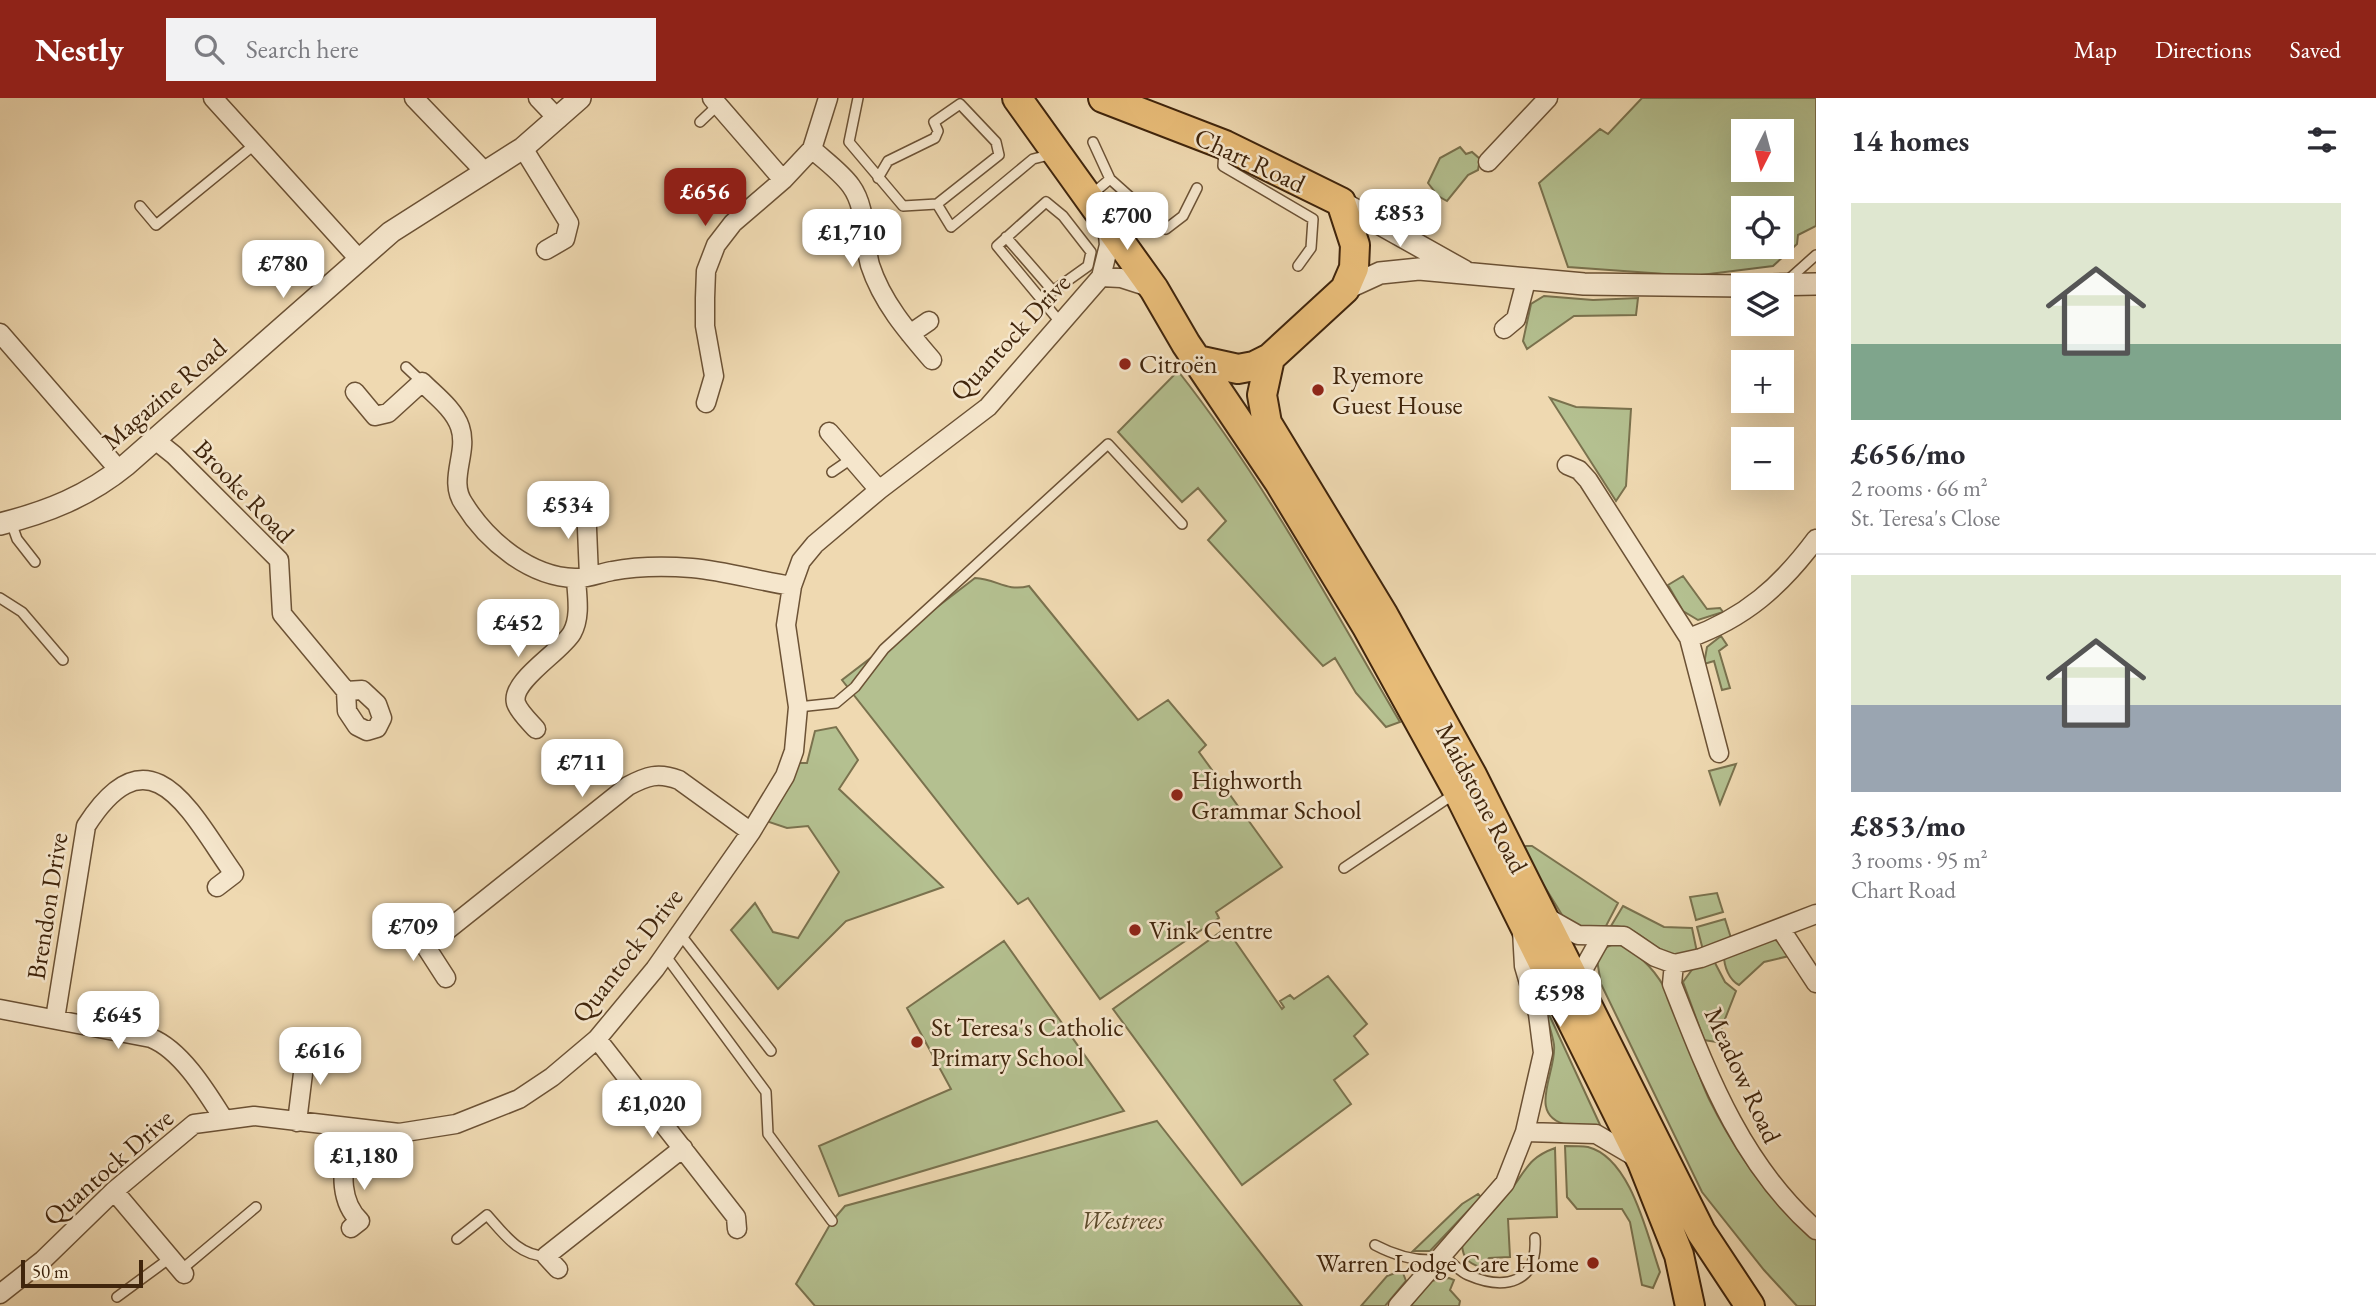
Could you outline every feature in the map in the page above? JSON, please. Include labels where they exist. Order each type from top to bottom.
[{"type":"main road","name":"Maidstone Road","points":[[1017,98],[1154,289],[1321,550],[1532,917],[1580,988],[1701,1232],[1750,1306]]},
{"type":"main road","name":"Chart Road","points":[[1103,98],[1225,145],[1341,202]]},
{"type":"main road","points":[[1197,360],[1238,369],[1270,358],[1345,289],[1354,268],[1355,245],[1341,202]]},
{"type":"main road","name":"Maidstone Road","points":[[1270,358],[1262,396],[1268,423],[1383,614],[1472,775],[1532,917],[1642,1162],[1679,1255],[1690,1306]]},
{"type":"street","points":[[213,98],[359,259]]},
{"type":"street","points":[[414,98],[486,173]]},
{"type":"street","points":[[538,98],[558,119]]},
{"type":"street","name":"Magazine Road","points":[[5,523],[60,506],[92,491],[391,232],[523,148],[580,98]]},
{"type":"street","points":[[706,403],[714,376],[705,326],[706,271],[716,245],[733,223],[783,180],[811,149],[828,98]]},
{"type":"street","points":[[1488,162],[1541,100]]},
{"type":"street","points":[[715,102],[783,180]]},
{"type":"street","points":[[523,148],[569,223],[565,240],[546,250]]},
{"type":"street","points":[[811,149],[852,186],[863,212],[864,239],[879,287],[910,334],[932,360]]},
{"type":"street","name":"Chart Road","points":[[1341,202],[1466,272]]},
{"type":"street","name":"Quantock Drive","points":[[0,1294],[43,1260],[114,1191],[194,1124],[223,1118],[254,1116],[399,1133],[468,1121],[519,1099],[552,1077],[597,1039],[643,986],[751,832],[785,776],[794,751],[798,707],[786,625],[792,586],[802,561],[815,544],[879,490],[988,407],[1040,350],[1059,322],[1101,277],[1111,230]]},
{"type":"street","name":"Chart Road","points":[[1345,289],[1380,273],[1399,270],[1466,272],[1527,281],[1731,286]]},
{"type":"street","points":[[1101,277],[1121,278],[1154,289]]},
{"type":"street","points":[[1504,329],[1516,319],[1527,281]]},
{"type":"street","points":[[1794,285],[1816,284]]},
{"type":"street","points":[[910,334],[929,321]]},
{"type":"street","points":[[0,333],[119,470]]},
{"type":"street","points":[[355,393],[375,416],[388,413],[422,382],[455,417],[459,425],[463,439],[456,482],[458,494],[465,506],[500,545],[528,566],[582,577],[649,567],[692,568],[792,586]]},
{"type":"street","points":[[829,432],[879,490]]},
{"type":"street","name":"Brooke Road","points":[[154,439],[174,455],[279,560],[282,614],[346,691]]},
{"type":"street","points":[[1567,465],[1579,470],[1588,480],[1689,638],[1719,753]]},
{"type":"street","points":[[536,729],[517,704],[516,694],[519,686],[556,653],[572,633],[582,577],[586,505]]},
{"type":"street","points":[[1689,638],[1734,619],[1760,601],[1784,580],[1816,539]]},
{"type":"street","points":[[426,947],[628,786],[648,776],[665,775],[679,780],[751,832]]},
{"type":"street","name":"Brendon Drive","points":[[54,1020],[86,826],[97,808],[112,795],[130,783],[145,778],[162,783],[176,794],[234,874],[217,887]]},
{"type":"street","points":[[1398,1306],[1438,1256],[1505,1182],[1525,1132],[1543,1053],[1538,1014],[1528,985],[1522,950],[1532,917],[1568,932],[1624,936],[1655,957],[1674,964],[1701,958],[1816,914]]},
{"type":"street","points":[[1780,928],[1816,983]]},
{"type":"street","points":[[399,930],[426,947],[446,978]]},
{"type":"street","points":[[1580,988],[1584,968],[1602,936]]},
{"type":"street","name":"Meadow Road","points":[[1674,964],[1672,984],[1732,1125],[1763,1174],[1787,1203],[1816,1230]]},
{"type":"street","points":[[0,1009],[151,1038],[166,1044],[223,1118]]},
{"type":"street","points":[[597,1039],[736,1217],[737,1229]]},
{"type":"street","points":[[297,1122],[306,1049]]},
{"type":"street","points":[[347,1129],[344,1190],[347,1206],[361,1221]]},
{"type":"street","points":[[1525,1132],[1596,1134],[1642,1162]]},
{"type":"street","points":[[552,1263],[683,1148]]},
{"type":"street","points":[[114,1191],[178,1267]]},
{"type":"lane","points":[[858,98],[849,142],[878,178],[903,206],[937,204],[999,155],[996,142],[960,104],[934,122],[938,128],[937,137],[888,161],[878,178]]},
{"type":"lane","points":[[700,122],[715,102]]},
{"type":"lane","points":[[1093,142],[1110,179],[1166,229],[1183,216],[1197,188]]},
{"type":"lane","points":[[140,205],[156,225],[254,145]]},
{"type":"lane","points":[[1225,145],[1223,166],[1313,219],[1311,248],[1298,266]]},
{"type":"lane","points":[[937,204],[951,227],[1033,159],[1058,153]]},
{"type":"lane","points":[[1087,199],[1110,179]]},
{"type":"lane","points":[[1111,230],[1123,213],[1137,201]]},
{"type":"lane","points":[[1006,237],[1053,291],[1088,266],[1091,252],[1063,216],[1046,202],[1006,237],[997,246],[1059,322]]},
{"type":"lane","points":[[1793,273],[1816,255]]},
{"type":"lane","points":[[406,367],[422,382]]},
{"type":"lane","points":[[798,707],[836,703],[855,687],[884,649],[1108,444],[1182,524]]},
{"type":"lane","points":[[832,472],[851,458]]},
{"type":"lane","points":[[5,523],[35,562]]},
{"type":"lane","points":[[0,598],[22,612],[63,660]]},
{"type":"lane","points":[[1344,868],[1427,815],[1457,790]]},
{"type":"lane","points":[[680,934],[771,1051]]},
{"type":"lane","points":[[665,955],[766,1092],[768,1133],[832,1221]]},
{"type":"lane","points":[[117,1297],[178,1267],[256,1207]]},
{"type":"lane","points":[[457,1239],[487,1215],[516,1247],[531,1256],[552,1263]]},
{"type":"lane","points":[[1375,1245],[1397,1255],[1420,1260],[1438,1256],[1466,1275],[1512,1280],[1526,1275],[1533,1265],[1535,1238]]},
{"type":"green space","points":[[1642,98],[1816,98],[1816,226],[1798,235],[1794,247],[1794,196],[1731,196],[1731,259],[1781,259],[1773,266],[1693,276],[1568,267],[1539,183],[1600,129],[1608,134]]},
{"type":"green space","points":[[1460,147],[1466,154],[1472,152],[1480,159],[1478,170],[1468,175],[1447,201],[1438,196],[1428,183],[1440,158]]},
{"type":"green space","points":[[1544,296],[1593,300],[1638,298],[1636,315],[1574,316],[1527,349],[1523,341],[1531,304]]},
{"type":"green space","points":[[1178,371],[1268,499],[1400,722],[1386,727],[1356,693],[1335,658],[1323,666],[1208,540],[1226,521],[1198,488],[1182,502],[1118,432]]},
{"type":"green space","points":[[1550,398],[1576,407],[1631,409],[1626,486],[1616,501]]},
{"type":"green space","points":[[1683,576],[1707,609],[1720,608],[1723,612],[1698,620],[1683,611],[1668,585]]},
{"type":"green space","points":[[975,578],[1014,587],[1029,586],[1138,720],[1168,700],[1206,745],[1199,752],[1282,867],[1216,912],[1219,918],[1100,999],[1028,898],[1018,904],[842,680]]},
{"type":"green space","points":[[1721,636],[1727,645],[1719,651],[1730,688],[1722,690],[1714,661],[1704,664],[1707,647]]},
{"type":"green space","points":[[836,727],[858,760],[839,789],[943,887],[846,921],[778,989],[731,930],[755,903],[773,932],[798,938],[839,872],[808,826],[787,828],[766,821],[796,763],[807,763],[815,731]]},
{"type":"green space","points":[[1736,764],[1720,804],[1709,771]]},
{"type":"green space","points":[[1526,846],[1532,846],[1618,903],[1606,926],[1592,930],[1567,923],[1522,850]]},
{"type":"green space","points":[[1717,893],[1723,912],[1696,920],[1690,897]]},
{"type":"green space","points":[[1623,906],[1664,927],[1692,928],[1697,952],[1671,954],[1624,927],[1611,926]]},
{"type":"green space","points":[[1725,919],[1731,938],[1703,950],[1697,927]]},
{"type":"green space","points":[[1226,928],[1282,1009],[1284,1007],[1280,1001],[1290,995],[1294,999],[1328,976],[1367,1024],[1354,1036],[1368,1054],[1334,1080],[1351,1104],[1242,1185],[1113,1009]]},
{"type":"green space","points":[[1773,939],[1780,942],[1789,956],[1764,962],[1739,985],[1735,983],[1728,972],[1724,956]]},
{"type":"green space","points":[[1004,941],[1124,1111],[839,1196],[819,1146],[951,1089],[907,1008]]},
{"type":"green space","points":[[1616,943],[1653,970],[1665,989],[1676,1010],[1709,1099],[1742,1157],[1783,1209],[1816,1238],[1816,1306],[1797,1306],[1764,1270],[1702,1192],[1601,984],[1597,960],[1607,947]]},
{"type":"green space","points":[[1714,961],[1725,982],[1736,991],[1716,1042],[1704,1040],[1683,982],[1694,967]]},
{"type":"green space","points":[[1534,982],[1601,1127],[1568,1125],[1555,1120],[1548,1112],[1545,1103],[1554,1045]]},
{"type":"green space","name":"Westrees","points":[[1157,1121],[1302,1306],[815,1306],[796,1284],[832,1221],[845,1206]]},
{"type":"green space","points":[[1565,1146],[1588,1147],[1603,1154],[1616,1166],[1626,1182],[1643,1219],[1660,1272],[1653,1288],[1642,1285],[1630,1222],[1622,1209],[1577,1209],[1567,1197]]},
{"type":"green space","points":[[1555,1148],[1557,1217],[1508,1219],[1510,1257],[1489,1258],[1480,1267],[1469,1262],[1462,1245],[1501,1202],[1530,1164],[1540,1155]]},
{"type":"green space","points":[[1478,1194],[1481,1197],[1430,1251],[1413,1251],[1462,1204]]},
{"type":"green space","points":[[1403,1273],[1406,1281],[1385,1306],[1361,1306],[1387,1276]]},
{"type":"green space","points":[[1449,1278],[1454,1280],[1450,1290],[1460,1301],[1459,1306],[1409,1306],[1430,1281]]},
{"type":"place","name":"Citroën","points":[[1125,364]]},
{"type":"place","name":"Ryemore Guest House","points":[[1318,390]]},
{"type":"place","name":"Highworth Grammar School","points":[[1177,795]]},
{"type":"place","name":"Vink Centre","points":[[1135,930]]},
{"type":"place","name":"St Teresa's Catholic Primary School","points":[[917,1042]]},
{"type":"place","name":"Warren Lodge Care Home","points":[[1593,1263]]}]
